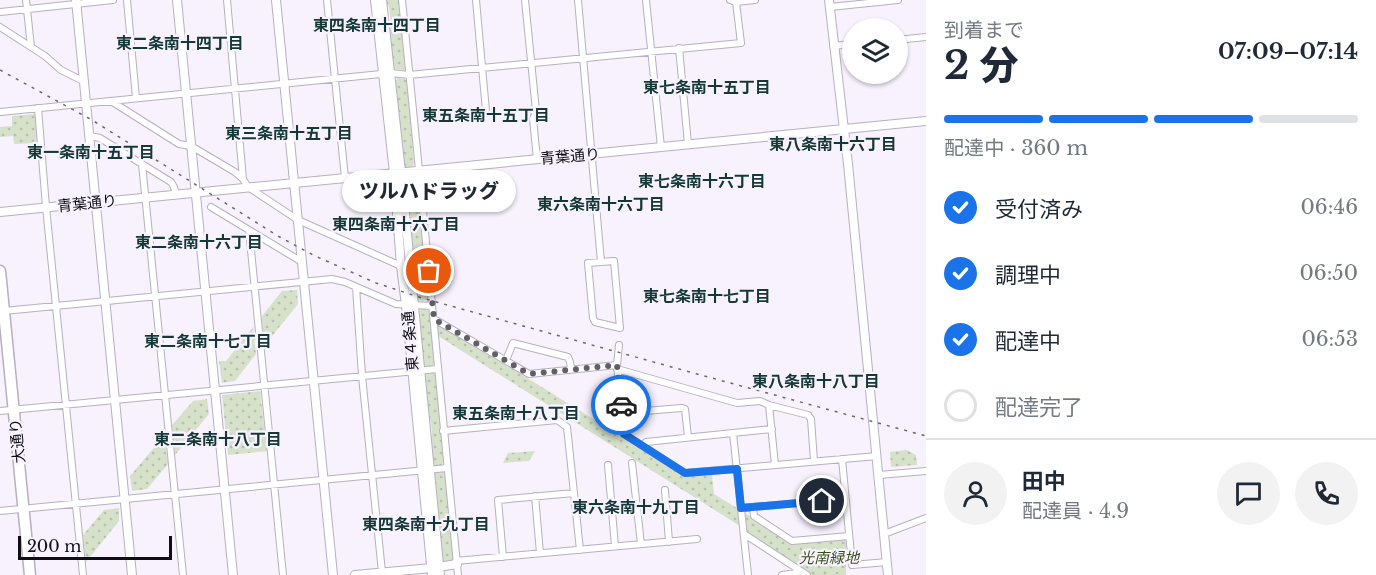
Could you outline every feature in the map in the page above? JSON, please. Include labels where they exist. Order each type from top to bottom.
[{"type":"highway","name":"大通り","points":[[0,271],[2,312],[30,575]]},
{"type":"street","points":[[26,0],[31,47]]},
{"type":"street","points":[[0,12],[77,2],[113,0]]},
{"type":"street","points":[[127,0],[136,98]]},
{"type":"street","points":[[177,0],[233,575]]},
{"type":"street","points":[[227,0],[243,179]]},
{"type":"street","points":[[276,0],[333,575]]},
{"type":"street","points":[[327,0],[345,178]]},
{"type":"street","name":"東４条通","points":[[375,0],[387,74]]},
{"type":"street","name":"東４条通","points":[[382,0],[397,172],[401,266],[410,304]]},
{"type":"street","points":[[402,0],[419,170]]},
{"type":"street","points":[[476,0],[486,111]]},
{"type":"street","points":[[525,0],[536,111],[533,119],[537,159]]},
{"type":"street","points":[[578,0],[601,262]]},
{"type":"street","points":[[646,0],[661,147]]},
{"type":"street","points":[[0,112],[387,74],[409,75],[741,43],[733,1],[755,0]]},
{"type":"street","points":[[888,575],[844,130],[829,3],[898,0]]},
{"type":"street","points":[[77,2],[132,575]]},
{"type":"street","points":[[0,27],[61,69],[85,82]]},
{"type":"street","points":[[908,39],[926,37]]},
{"type":"street","points":[[833,46],[842,45]]},
{"type":"street","points":[[679,48],[688,144]]},
{"type":"street","points":[[111,101],[179,144],[191,146],[236,172],[248,187],[298,220],[401,266]]},
{"type":"street","points":[[38,108],[83,575]]},
{"type":"street","name":"青葉通り","points":[[0,212],[926,122]]},
{"type":"street","points":[[90,136],[100,138],[171,182],[176,195]]},
{"type":"street","points":[[142,164],[183,575]]},
{"type":"street","name":"東４条通","points":[[397,172],[403,191],[410,304],[436,571]]},
{"type":"street","points":[[403,191],[421,190],[458,575]]},
{"type":"street","points":[[211,207],[302,262]]},
{"type":"street","points":[[249,230],[283,575]]},
{"type":"street","points":[[614,261],[620,328],[595,322],[593,318],[588,263],[601,262],[614,261]]},
{"type":"street","points":[[2,312],[332,279],[345,282],[396,304],[432,306]]},
{"type":"street","points":[[356,287],[362,376],[382,572]]},
{"type":"street","points":[[434,319],[529,374],[617,367],[737,403],[760,401],[808,415],[811,418],[814,461]]},
{"type":"street","points":[[506,360],[513,343],[568,357],[571,369]]},
{"type":"street","points":[[619,345],[617,367],[624,434],[685,473],[877,456]]},
{"type":"street","points":[[0,411],[437,369]]},
{"type":"street","points":[[769,405],[775,465]]},
{"type":"street","points":[[622,413],[681,408],[685,410],[688,437]]},
{"type":"street","points":[[444,431],[557,420],[567,427],[580,550]]},
{"type":"street","points":[[643,446],[646,442],[772,429]]},
{"type":"street","points":[[733,433],[748,575]]},
{"type":"street","points":[[842,459],[852,565],[887,562]]},
{"type":"street","points":[[632,463],[641,544]]},
{"type":"street","points":[[608,465],[615,546]]},
{"type":"street","points":[[0,512],[447,468]]},
{"type":"street","points":[[879,475],[926,471]]},
{"type":"street","points":[[665,490],[669,542]]},
{"type":"street","points":[[503,557],[498,500],[574,493]]},
{"type":"street","points":[[535,496],[540,553]]},
{"type":"street","points":[[741,508],[845,499]]},
{"type":"street","points":[[753,507],[754,516]]},
{"type":"street","points":[[742,517],[754,516],[792,541],[849,536]]},
{"type":"street","points":[[884,534],[926,518]]},
{"type":"street","points":[[744,534],[807,575]]},
{"type":"street","points":[[355,575],[436,571],[457,562],[697,539]]},
{"type":"street","points":[[782,575],[801,571]]},
{"type":"green space","points":[[385,0],[399,0],[404,70],[393,67],[389,29],[391,22],[389,7]]},
{"type":"green space","points":[[397,78],[407,81],[414,164],[412,167],[404,166],[395,83]]},
{"type":"green space","points":[[35,114],[37,143],[14,144],[13,136],[0,137],[0,127],[12,126],[12,116]]},
{"type":"green space","points":[[417,176],[428,300],[418,301],[415,298],[409,233],[411,220],[406,198],[406,177]]},
{"type":"green space","points":[[297,290],[298,304],[264,346],[262,316],[282,291]]},
{"type":"green space","points":[[421,309],[430,312],[433,366],[423,365],[418,312]]},
{"type":"green space","name":"光南緑地","points":[[442,325],[685,476],[712,475],[714,494],[792,542],[846,538],[846,575],[812,575],[747,533],[740,526],[438,336],[438,326]]},
{"type":"green space","points":[[253,327],[256,354],[235,381],[222,383],[219,361],[226,361]]},
{"type":"green space","points":[[433,373],[436,377],[444,462],[435,466],[432,463],[431,422],[427,413],[423,380],[426,374]]},
{"type":"green space","points":[[260,391],[267,451],[228,455],[222,395]]},
{"type":"green space","points":[[207,399],[209,414],[175,455],[172,425],[193,401]]},
{"type":"green space","points":[[164,436],[168,464],[147,489],[132,491],[130,476]]},
{"type":"green space","points":[[907,450],[916,455],[917,465],[891,467],[890,452]]},
{"type":"green space","points":[[535,451],[529,461],[503,463],[508,453]]},
{"type":"green space","points":[[437,471],[442,471],[446,476],[454,558],[450,561],[442,560],[433,476]]},
{"type":"green space","points":[[119,508],[119,521],[86,562],[83,535],[104,510]]},
{"type":"railway","points":[[0,70],[92,120],[278,236],[313,255],[376,283],[422,298],[926,436]]},
{"type":"way so far","points":[[429,271],[434,319],[529,374],[617,365],[621,405]]},
{"type":"place","name":"ツルハドラッグ","points":[[429,271]]},
{"type":"district","name":"東四条南十四丁目","points":[[377,25]]},
{"type":"district","name":"東二条南十四丁目","points":[[180,43]]},
{"type":"district","name":"東七条南十五丁目","points":[[707,87]]},
{"type":"district","name":"東五条南十五丁目","points":[[486,115]]},
{"type":"district","name":"東三条南十五丁目","points":[[289,133]]},
{"type":"district","name":"東八条南十六丁目","points":[[833,144]]},
{"type":"district","name":"東一条南十五丁目","points":[[91,152]]},
{"type":"district","name":"東七条南十六丁目","points":[[702,181]]},
{"type":"district","name":"東六条南十六丁目","points":[[601,204]]},
{"type":"district","name":"東四条南十六丁目","points":[[396,224]]},
{"type":"district","name":"東二条南十六丁目","points":[[199,242]]},
{"type":"district","name":"東七条南十七丁目","points":[[707,296]]},
{"type":"district","name":"東二条南十七丁目","points":[[208,341]]},
{"type":"district","name":"東八条南十八丁目","points":[[816,381]]},
{"type":"district","name":"東五条南十八丁目","points":[[516,413]]},
{"type":"district","name":"東二条南十八丁目","points":[[218,439]]},
{"type":"district","name":"東六条南十九丁目","points":[[636,507]]},
{"type":"district","name":"東四条南十九丁目","points":[[426,524]]},
{"type":"route","points":[[621,405],[624,434],[685,473],[737,469],[741,508],[822,501]]}]
